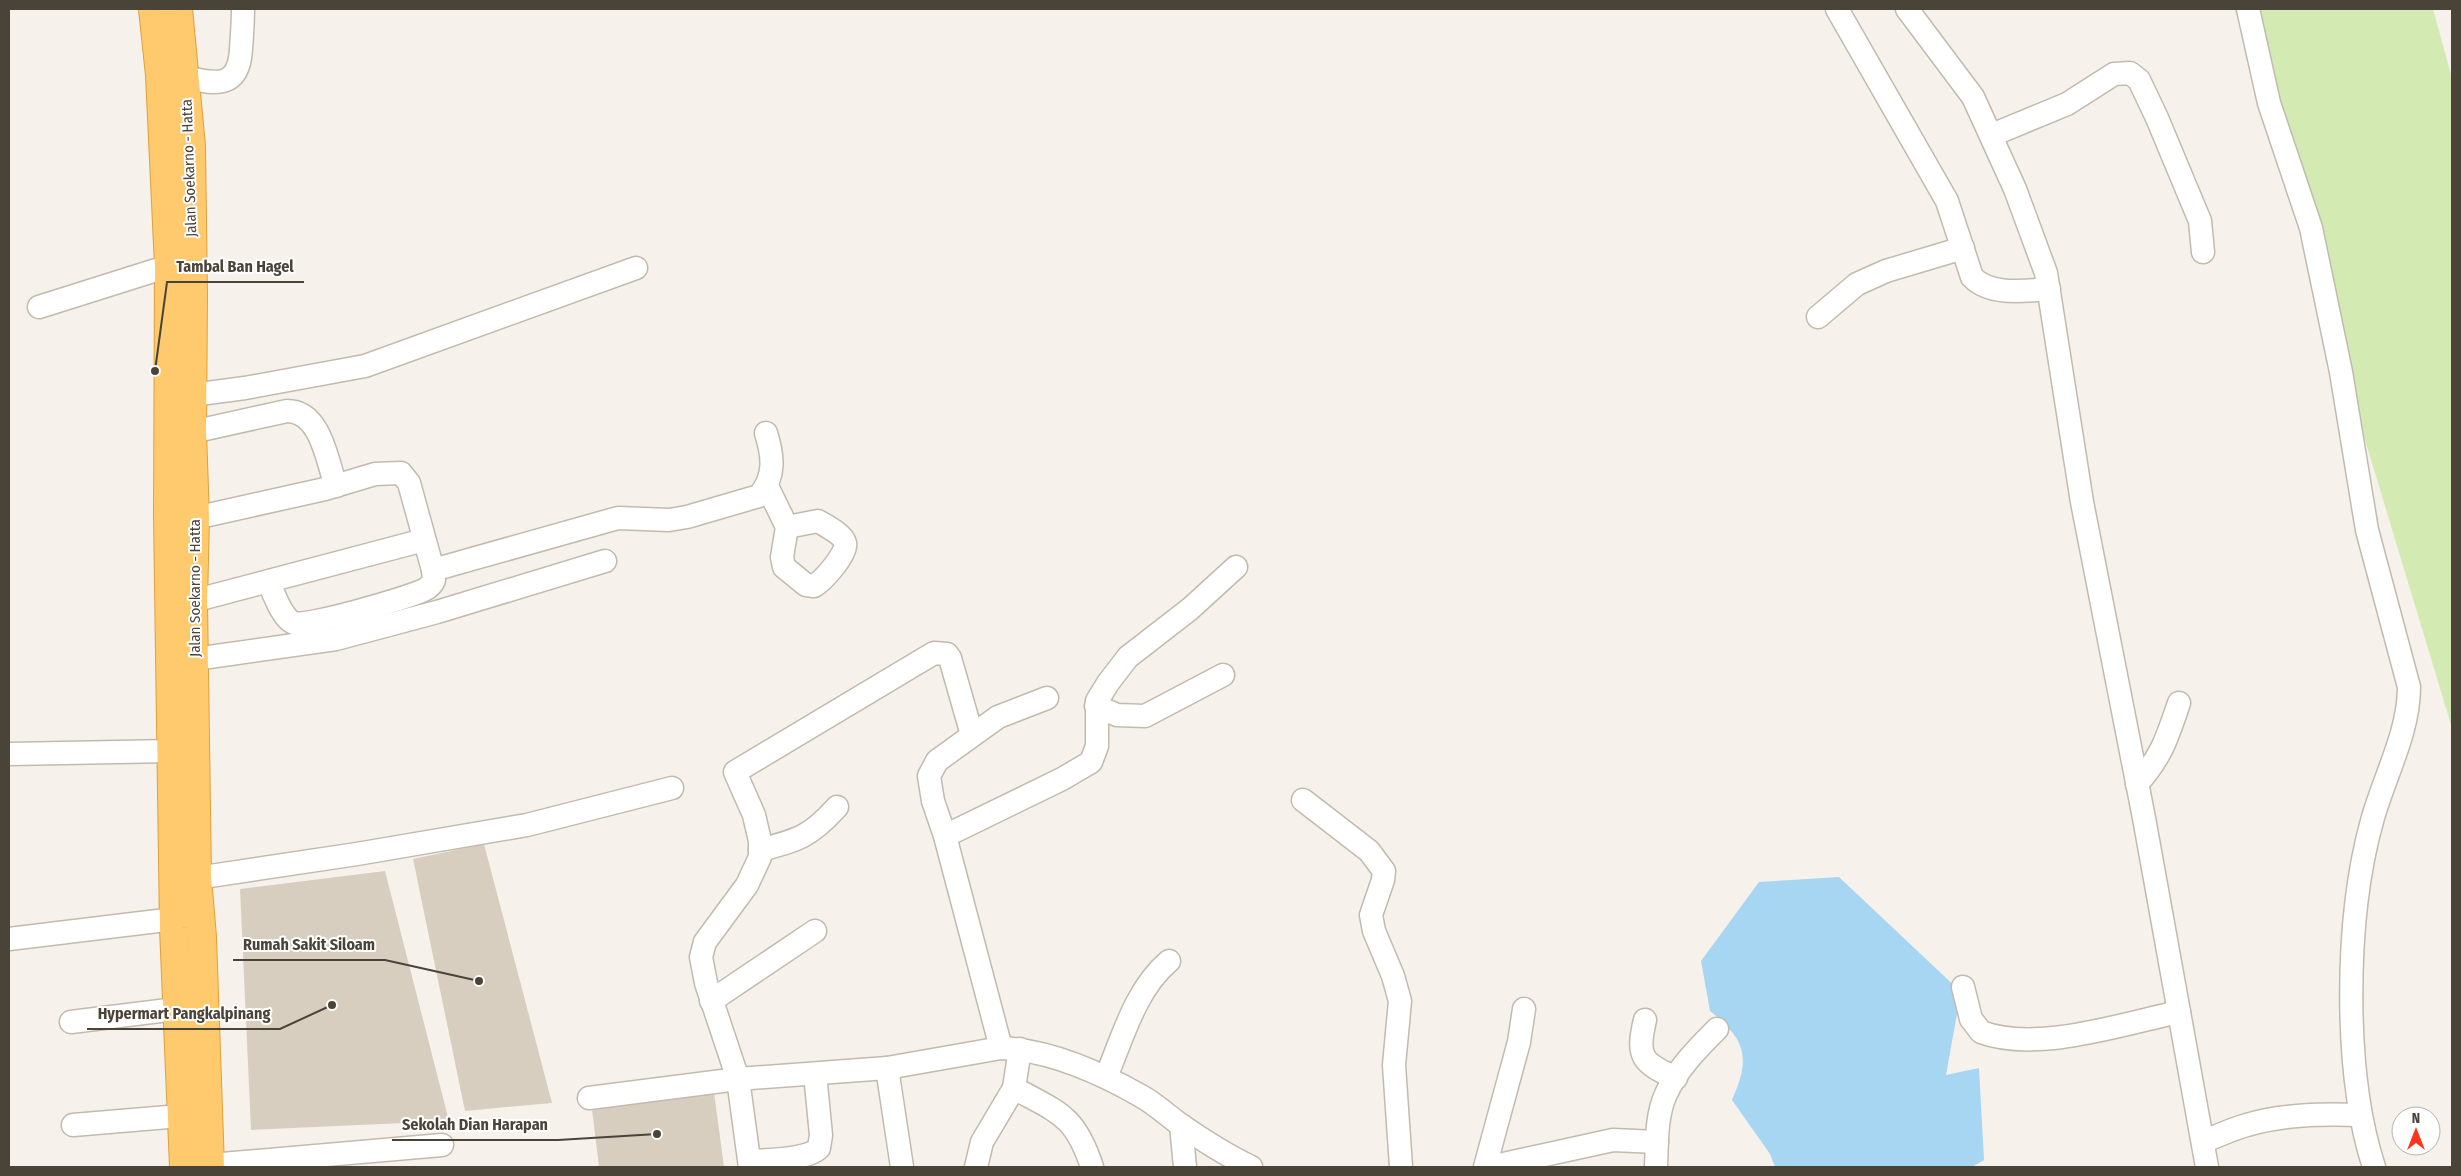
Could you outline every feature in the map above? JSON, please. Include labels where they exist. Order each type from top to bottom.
[{"type":"highway","name":"Jalan Soekarno - Hatta","points":[[153,9],[160,75],[169,266],[168,517],[174,919],[180,1116],[201,1167]]},
{"type":"highway","name":"Jalan Soekarno - Hatta","points":[[178,9],[191,146],[192,432],[195,518],[193,601],[197,878],[202,937],[201,1167]]},
{"type":"highway","points":[[168,517],[195,518]]},
{"type":"street","points":[[185,77],[221,81],[230,79],[236,73],[240,62],[243,9]]},
{"type":"street","points":[[1837,9],[1947,201],[1972,277],[1982,284],[2009,291],[2049,289]]},
{"type":"street","points":[[1907,9],[1973,97],[2016,189],[2046,273],[2082,502],[2137,784],[2207,1167]]},
{"type":"street","points":[[2248,9],[2269,103],[2310,228],[2341,372],[2366,530],[2409,686],[2409,704],[2398,744],[2372,821],[2360,874],[2352,950],[2353,1028],[2360,1116],[2374,1167]]},
{"type":"street","points":[[1992,135],[2067,104],[2114,74],[2130,73],[2139,80],[2157,118],[2200,221],[2203,252]]},
{"type":"street","points":[[1818,317],[1857,284],[1886,271],[1963,248]]},
{"type":"street","points":[[39,307],[169,266]]},
{"type":"street","points":[[192,395],[244,388],[365,366],[636,268]]},
{"type":"street","points":[[192,432],[287,412],[299,412],[305,415],[318,433],[336,486]]},
{"type":"street","points":[[433,570],[618,518],[669,520],[687,517],[759,496],[767,486],[773,466],[766,433]]},
{"type":"street","points":[[195,518],[336,486],[375,474],[401,473],[408,483],[433,570],[433,582],[425,590],[328,618],[300,623],[291,622],[286,617],[269,581]]},
{"type":"street","points":[[767,486],[787,527]]},
{"type":"street","points":[[193,601],[424,540]]},
{"type":"street","points":[[195,659],[336,639],[437,612],[605,561]]},
{"type":"street","points":[[945,836],[1062,779],[1091,762],[1097,746],[1096,706],[1103,690],[1128,657],[1190,609],[1236,567]]},
{"type":"street","points":[[815,1074],[821,1135],[819,1148],[812,1153],[750,1164],[738,1079],[711,1001],[702,963],[702,952],[720,919],[757,867],[760,850],[754,815],[736,772],[926,657],[938,653],[949,656],[972,735]]},
{"type":"street","points":[[1096,706],[1117,715],[1145,716],[1223,675]]},
{"type":"street","points":[[976,1167],[982,1142],[1014,1088],[1010,1048],[932,796],[930,772],[938,761],[998,716],[1047,698]]},
{"type":"street","points":[[2137,784],[2155,764],[2167,740],[2180,703]]},
{"type":"street","points":[[9,754],[172,751]]},
{"type":"street","points":[[197,878],[366,853],[527,825],[672,788]]},
{"type":"street","points":[[1303,800],[1369,851],[1384,872],[1371,915],[1374,931],[1393,976],[1400,1001],[1394,1064],[1401,1167]]},
{"type":"street","points":[[760,850],[806,836],[837,807]]},
{"type":"street","points":[[9,939],[174,919]]},
{"type":"street","points":[[711,1001],[815,931]]},
{"type":"street","points":[[1106,1077],[1140,996],[1169,961]]},
{"type":"street","points":[[1962,987],[1974,1026],[1980,1032],[2021,1040],[2046,1040],[2179,1012]]},
{"type":"street","points":[[71,1022],[176,1010]]},
{"type":"street","points":[[1485,1167],[1519,1042],[1524,1010]]},
{"type":"street","points":[[1645,1020],[1640,1047],[1644,1059],[1654,1067],[1676,1078]]},
{"type":"street","points":[[1656,1167],[1657,1142],[1666,1094],[1695,1051],[1717,1029]]},
{"type":"street","points":[[590,1098],[738,1079],[886,1068],[1010,1048],[1056,1058],[1106,1077],[1143,1097],[1181,1125],[1250,1167]]},
{"type":"street","points":[[886,1068],[902,1167]]},
{"type":"street","points":[[1014,1088],[1066,1117],[1084,1144],[1092,1167]]},
{"type":"street","points":[[2203,1142],[2248,1124],[2280,1118],[2336,1114],[2360,1116]]},
{"type":"street","points":[[73,1125],[180,1116]]},
{"type":"street","points":[[1181,1125],[1185,1167]]},
{"type":"street","points":[[1490,1167],[1613,1140],[1657,1142]]},
{"type":"street","points":[[201,1167],[442,1145]]},
{"type":"green space","points":[[2235,9],[2433,9],[2452,78],[2452,728]]},
{"type":"water","points":[[1839,877],[1961,992],[1946,1075],[1979,1068],[1984,1160],[1972,1167],[1775,1167],[1770,1154],[1732,1100],[1742,1072],[1742,1050],[1731,1031],[1710,1011],[1701,961],[1759,882]]},
{"type":"building","points":[[484,844],[552,1103],[465,1111],[413,859]]},
{"type":"building","points":[[385,871],[449,1121],[251,1130],[240,889]]},
{"type":"building","points":[[713,1085],[724,1167],[599,1167],[591,1101]]},
{"type":"place","name":"Tambal Ban Hagel","points":[[155,371]]},
{"type":"place","name":"Rumah Sakit Siloam","points":[[479,981]]},
{"type":"place","name":"Hypermart Pangkalpinang","points":[[332,1005]]},
{"type":"place","name":"Sekolah Dian Harapan","points":[[657,1134]]}]
